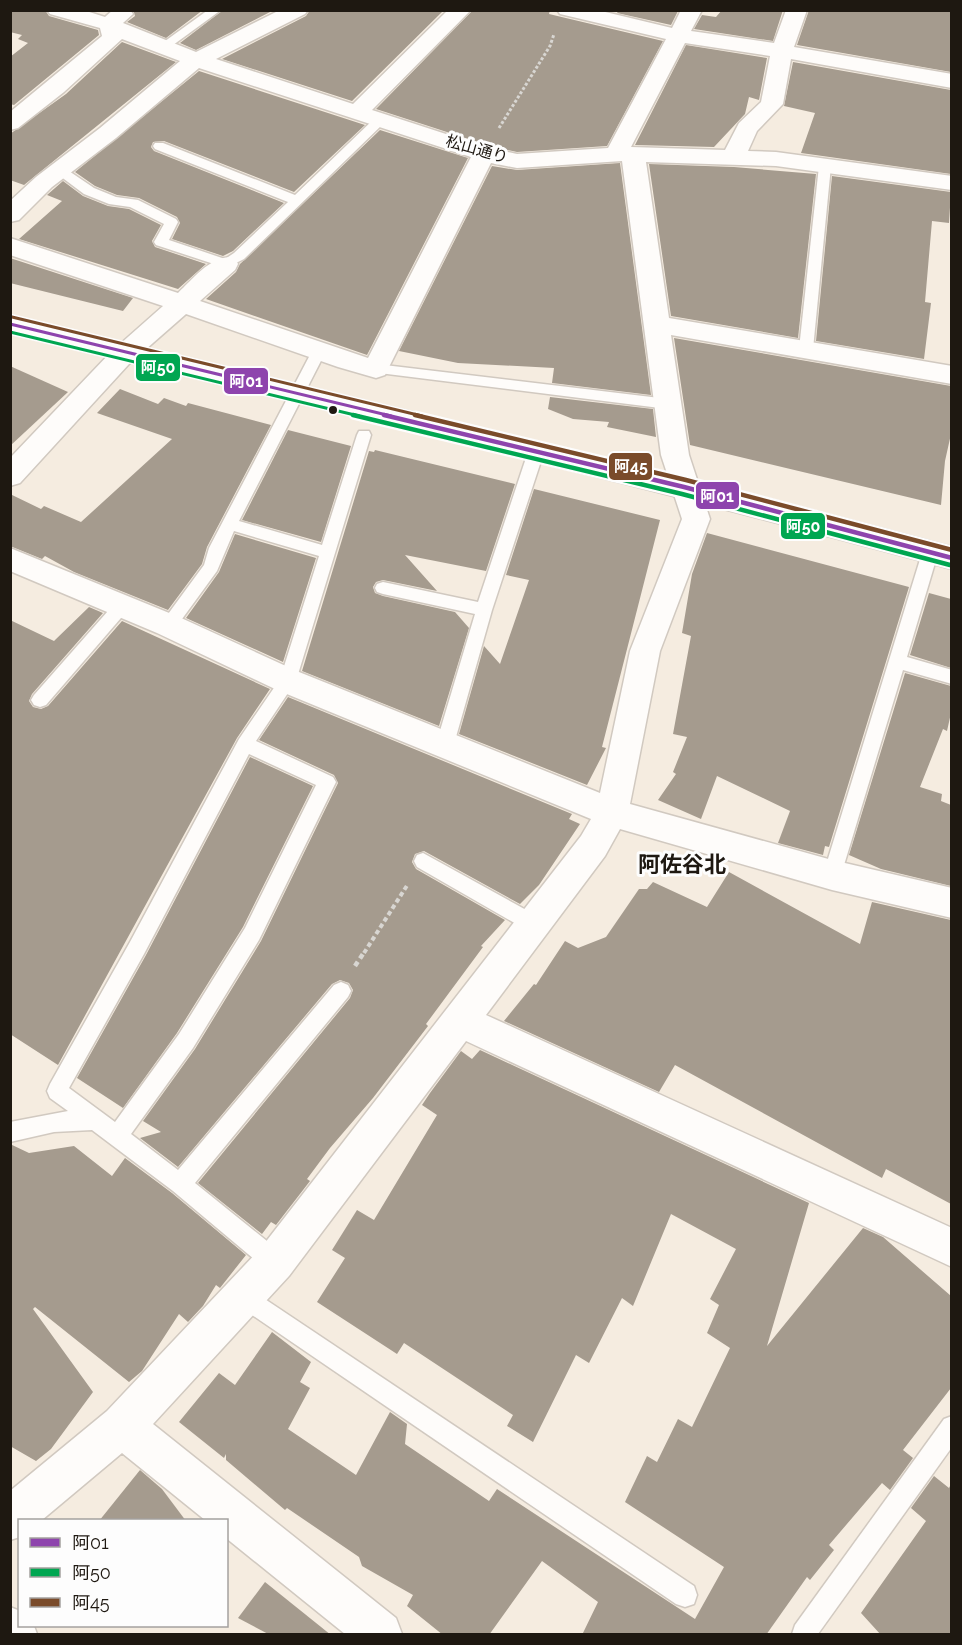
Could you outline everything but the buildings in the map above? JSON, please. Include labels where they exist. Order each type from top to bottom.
[{"type":"street","name":"松山通り","points":[[57,10],[117,17],[122,32],[198,60],[484,154],[517,161],[625,154],[776,159],[951,183]]},
{"type":"street","points":[[15,205],[108,133],[189,64],[298,10]]},
{"type":"street","points":[[357,112],[461,10]]},
{"type":"street","points":[[10,1519],[122,1426],[275,1262],[593,846],[612,813],[645,651],[696,519],[675,454],[625,154],[692,10]]},
{"type":"street","points":[[733,158],[747,128],[772,104],[782,51],[797,10]]},
{"type":"street","points":[[10,123],[56,87],[113,37],[117,17]]},
{"type":"street","points":[[562,19],[782,51],[951,81]]},
{"type":"street","points":[[10,246],[54,263],[182,303],[318,353],[376,369],[402,313],[484,154]]},
{"type":"street","points":[[10,476],[126,352],[226,264]]},
{"type":"street","points":[[655,324],[951,375]]},
{"type":"street","points":[[13,327],[299,392],[684,487],[941,555]]},
{"type":"street","points":[[10,559],[120,607],[168,625],[288,681],[612,813],[832,875],[951,903]]},
{"type":"street","points":[[459,1020],[951,1248]]},
{"type":"street","points":[[122,1426],[380,1635]]},
{"type":"lane","points":[[165,46],[216,10]]},
{"type":"lane","points":[[58,171],[89,191],[114,201],[133,203],[171,222],[161,242],[226,264],[239,256],[298,201],[380,120]]},
{"type":"lane","points":[[159,146],[298,201]]},
{"type":"lane","points":[[806,349],[825,166]]},
{"type":"lane","points":[[168,625],[211,567],[217,548],[318,353]]},
{"type":"lane","points":[[376,369],[668,404]]},
{"type":"lane","points":[[275,1262],[180,1184],[92,1120],[57,1091],[137,948],[245,744],[288,681],[364,435]]},
{"type":"lane","points":[[445,744],[484,610],[536,452]]},
{"type":"lane","points":[[231,524],[327,552]]},
{"type":"lane","points":[[832,875],[896,661],[941,555]]},
{"type":"lane","points":[[383,588],[484,610]]},
{"type":"lane","points":[[40,700],[120,607]]},
{"type":"lane","points":[[896,661],[951,677]]},
{"type":"lane","points":[[116,1137],[186,1041],[252,934],[327,782],[245,744]]},
{"type":"lane","points":[[423,861],[532,923]]},
{"type":"lane","points":[[180,1184],[341,991]]},
{"type":"lane","points":[[10,1132],[54,1122],[92,1120]]},
{"type":"lane","points":[[244,1296],[685,1595]]},
{"type":"lane","points":[[804,1635],[951,1427]]},
{"type":"lane","points":[[10,1618],[25,1635]]},
{"type":"path","points":[[484,154],[550,46],[562,19]]},
{"type":"path","points":[[341,991],[423,861]]},
{"type":"transit line","name":"阿45","points":[[12,317],[686,480],[952,550]]},
{"type":"transit line","name":"阿01","points":[[10,324],[684,487],[952,558]]},
{"type":"transit line","name":"阿50","points":[[10,332],[682,494],[950,565]]},
{"type":"district","name":"阿佐谷北","points":[[682,864]]}]
